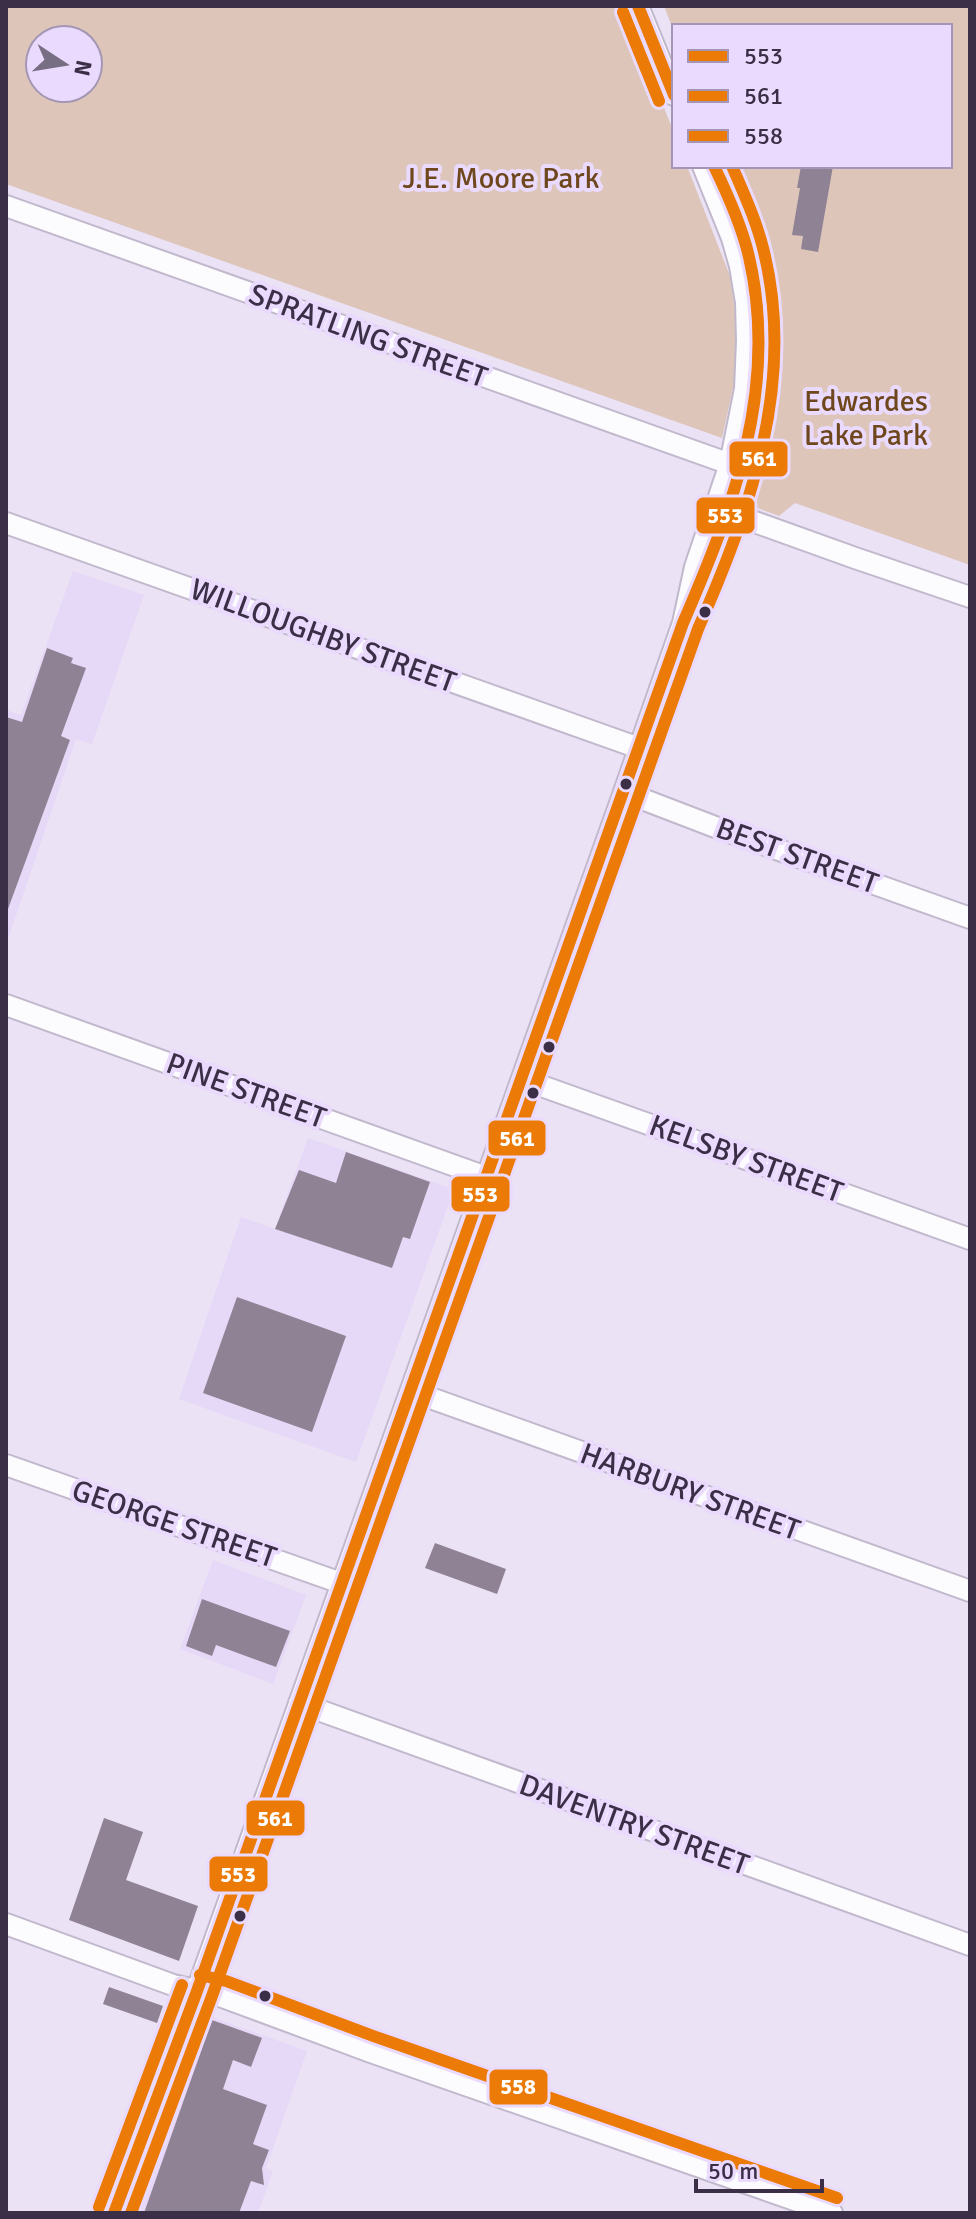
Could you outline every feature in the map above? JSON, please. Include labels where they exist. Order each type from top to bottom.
[{"type":"street","points":[[638,6],[670,78]]},
{"type":"street","points":[[114,2213],[197,1991],[683,623],[713,557],[745,389],[746,302],[732,238],[704,168]]},
{"type":"street","points":[[715,168],[750,258],[757,296],[759,335],[758,382],[752,418],[739,480],[723,510]]},
{"type":"street","name":"SPRATLING STREET","points":[[6,206],[730,464]]},
{"type":"street","points":[[723,510],[970,597]]},
{"type":"street","name":"WILLOUGHBY STREET","points":[[6,523],[639,748]]},
{"type":"street","name":"BEST STREET","points":[[624,792],[970,918]]},
{"type":"street","name":"PINE STREET","points":[[6,1005],[486,1177]]},
{"type":"street","name":"KELSBY STREET","points":[[522,1079],[970,1239]]},
{"type":"street","name":"HARBURY STREET","points":[[411,1391],[970,1591]]},
{"type":"street","name":"GEORGE STREET","points":[[6,1465],[341,1583]]},
{"type":"street","name":"DAVENTRY STREET","points":[[299,1703],[970,1945]]},
{"type":"street","points":[[6,1924],[173,1985],[220,1996],[832,2213]]},
{"type":"shaded area","points":[[73,571],[144,595],[92,744],[76,739],[6,945],[6,710],[21,715]]},
{"type":"shaded area","points":[[308,1138],[450,1188],[453,1192],[356,1462],[179,1399],[241,1217],[275,1229]]},
{"type":"shaded area","points":[[213,1560],[306,1595],[273,1684],[180,1649]]},
{"type":"shaded area","points":[[206,2015],[307,2051],[266,2168],[273,2171],[258,2213],[135,2213]]},
{"type":"green space","name":"J.E. Moore Park","points":[[6,6],[624,6],[672,128],[672,168],[688,168],[730,276],[741,352],[722,438],[6,184]]},
{"type":"green space","name":"Edwardes Lake Park","points":[[664,6],[970,6],[970,565],[795,503],[779,516],[744,503],[772,363],[763,269],[725,168],[952,168],[952,24],[672,24],[672,27]]},
{"type":"building","points":[[801,168],[833,168],[818,252],[801,249],[803,236],[792,235],[800,188],[797,188]]},
{"type":"building","points":[[47,648],[73,658],[71,663],[86,668],[61,736],[70,740],[6,909],[6,717],[22,722]]},
{"type":"building","points":[[346,1152],[430,1182],[410,1239],[403,1237],[392,1268],[275,1229],[299,1170],[336,1183]]},
{"type":"building","points":[[237,1297],[346,1336],[312,1432],[203,1393]]},
{"type":"building","points":[[435,1543],[506,1569],[497,1594],[425,1568]]},
{"type":"building","points":[[202,1599],[290,1631],[276,1667],[216,1645],[212,1656],[186,1646]]},
{"type":"building","points":[[104,1818],[143,1832],[126,1880],[198,1906],[179,1961],[69,1920]]},
{"type":"building","points":[[109,1987],[163,2006],[157,2023],[103,2004]]},
{"type":"building","points":[[212,2020],[262,2038],[251,2067],[233,2060],[223,2089],[267,2105],[253,2144],[269,2150],[262,2168],[264,2185],[251,2181],[239,2213],[144,2213]]},
{"type":"transit line","name":"553","points":[[638,6],[672,90]]},
{"type":"transit line","name":"561","points":[[623,12],[659,101]]},
{"type":"transit line","name":"553","points":[[114,2213],[197,1991],[683,623],[734,490],[755,399],[759,352],[757,305],[743,234],[715,168]]},
{"type":"transit line","name":"561","points":[[131,2213],[212,1996],[698,629],[750,492],[771,397],[774,349],[772,301],[761,241],[733,168]]},
{"type":"transit line","name":"558","points":[[200,1975],[226,1981],[376,2037],[837,2198]]},
{"type":"transit line","name":"558","points":[[99,2207],[182,1985]]}]
